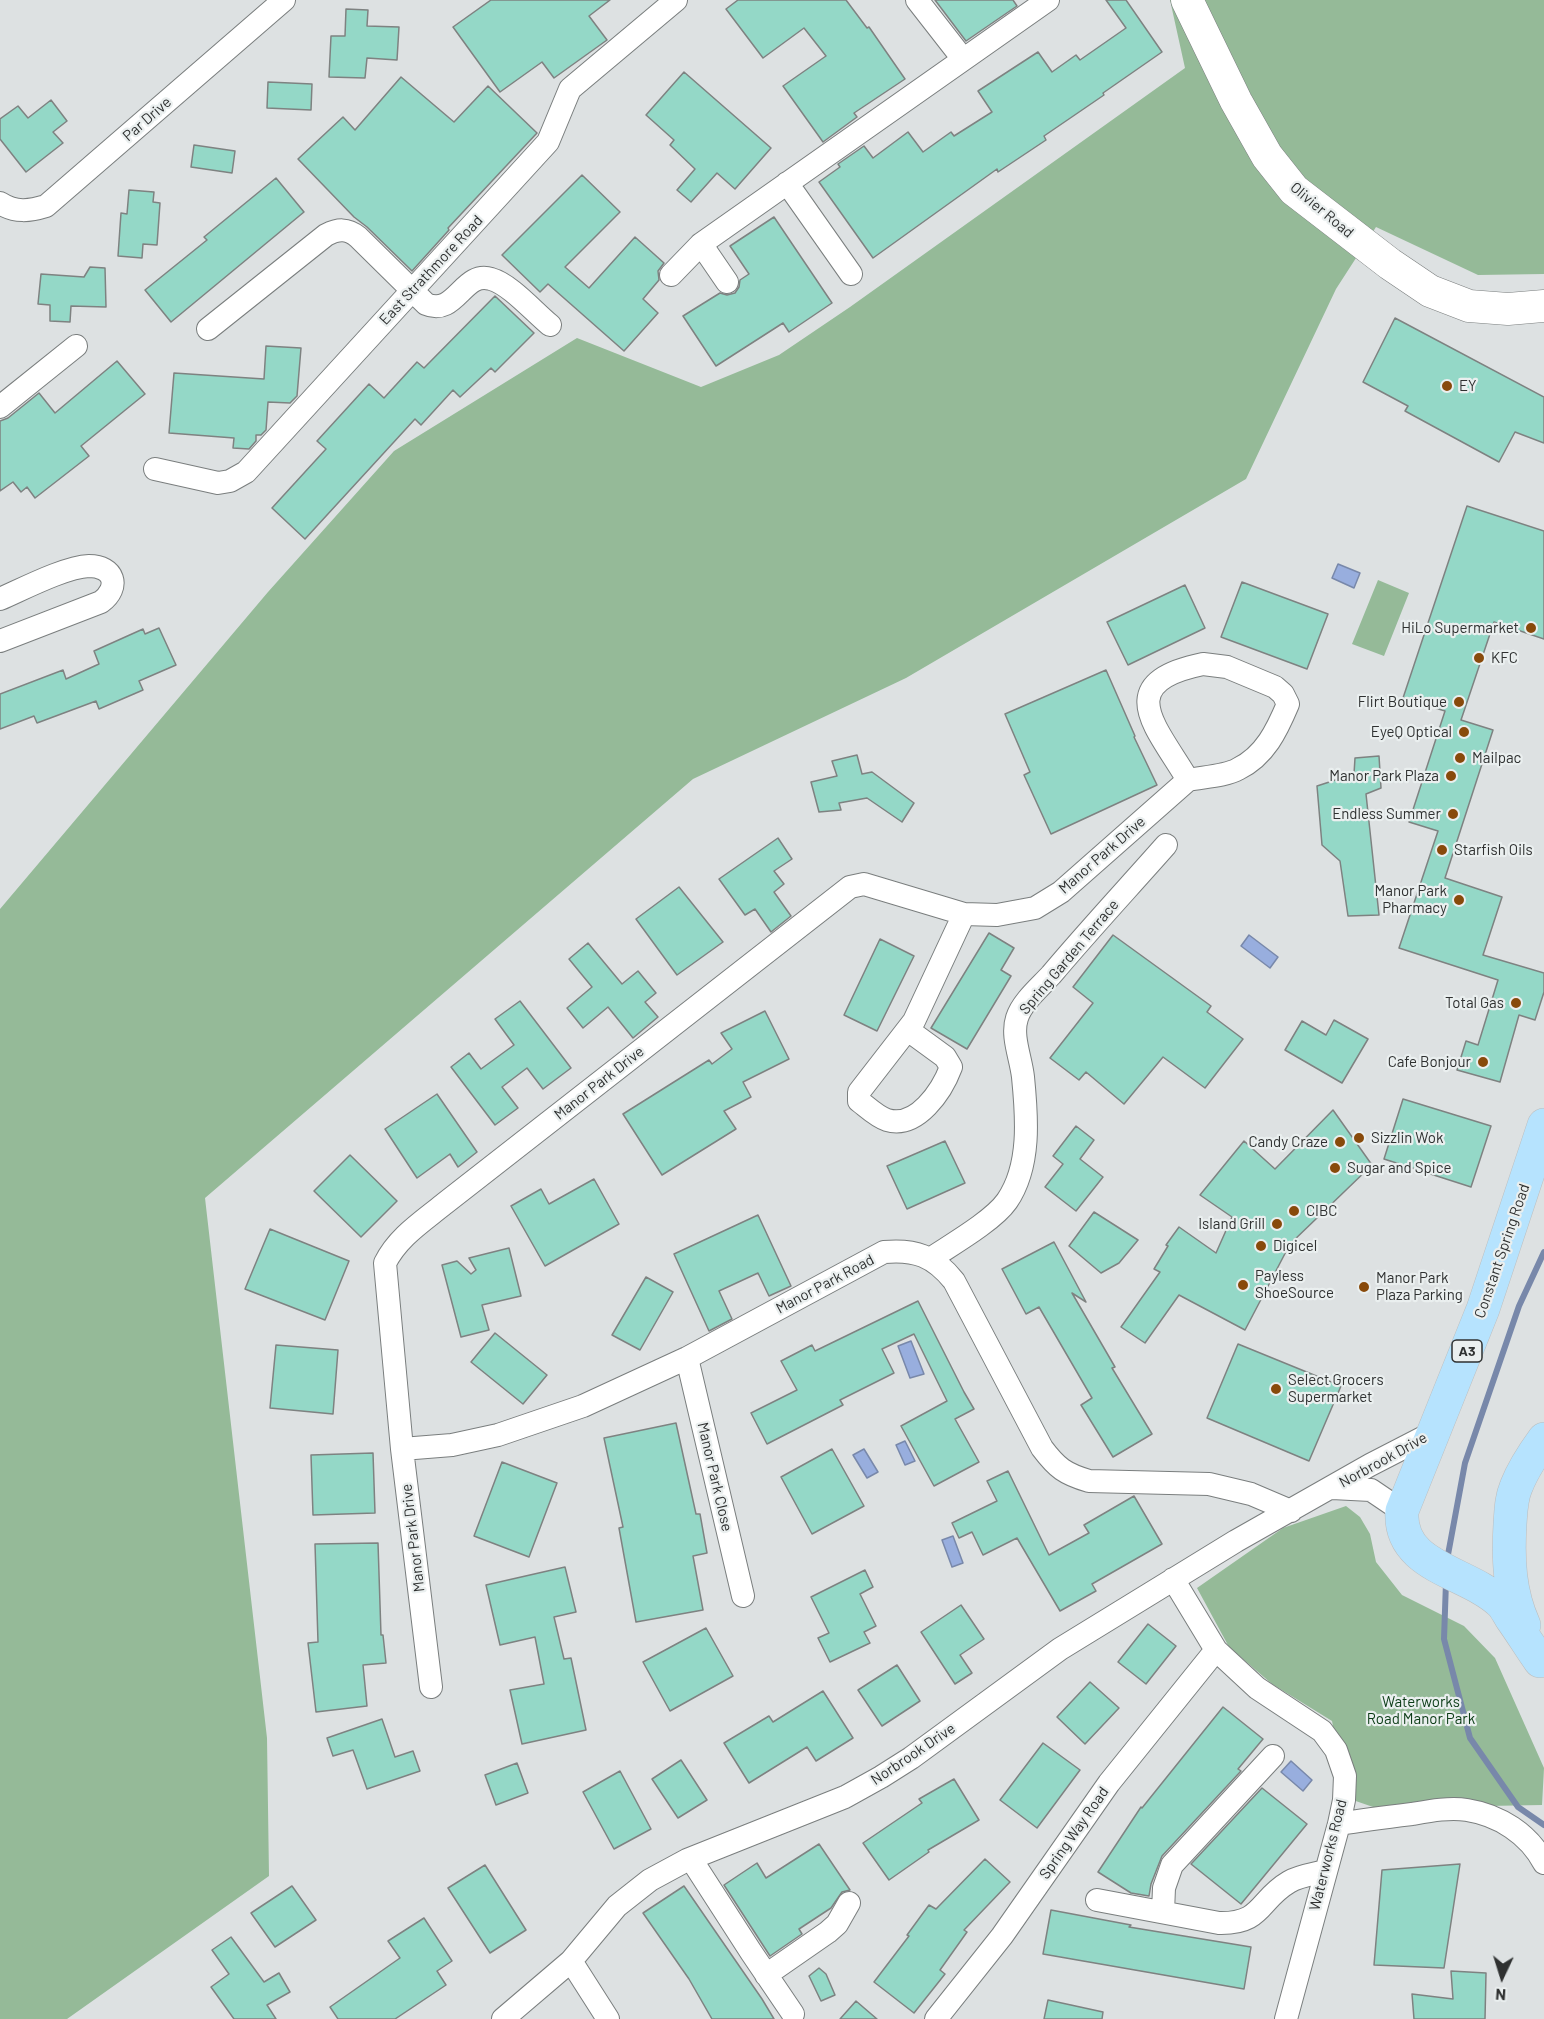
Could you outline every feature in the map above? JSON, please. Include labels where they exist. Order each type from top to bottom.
[{"type":"main road","name":"Olivier Road","points":[[1187,0],[1236,101],[1267,156],[1294,190],[1390,264],[1430,291],[1469,306],[1508,309],[1544,306]]},
{"type":"main road","name":"Constant Spring Road","points":[[1402,1511],[1483,1309],[1544,1125]]},
{"type":"main road","points":[[1483,1309],[1506,1261],[1544,1161]]},
{"type":"main road","points":[[1456,1575],[1483,1581],[1497,1549],[1516,1488],[1530,1459],[1544,1439]]},
{"type":"main road","points":[[1512,1503],[1509,1569],[1512,1589],[1516,1607],[1542,1666]]},
{"type":"main road","points":[[1402,1511],[1401,1524],[1406,1538],[1423,1559],[1456,1575],[1501,1603],[1542,1666]]},
{"type":"street","name":"Par Drive","points":[[0,203],[18,210],[32,210],[46,206],[284,0]]},
{"type":"street","name":"East Strathmore Road","points":[[155,469],[218,483],[230,481],[246,472],[548,142],[570,89],[676,0]]},
{"type":"street","points":[[917,0],[963,59]]},
{"type":"street","points":[[671,275],[701,244],[1048,0]]},
{"type":"street","points":[[787,183],[851,274]]},
{"type":"street","points":[[208,329],[334,230],[351,232],[426,304],[433,307],[442,306],[478,278],[489,278],[503,284],[550,326]]},
{"type":"street","points":[[701,244],[727,282]]},
{"type":"street","points":[[0,407],[76,346]]},
{"type":"street","points":[[0,599],[76,568],[90,566],[103,568],[113,581],[113,589],[109,597],[101,602],[0,641]]},
{"type":"street","points":[[1203,664],[1227,667],[1275,687],[1283,694],[1288,704],[1275,734],[1263,750],[1237,770],[1188,780],[1148,711],[1147,698],[1153,686],[1162,678],[1180,669],[1203,664]]},
{"type":"street","name":"Manor Park Drive","points":[[431,1687],[402,1449],[385,1263],[401,1239],[850,887],[864,884],[964,914],[997,915],[1035,908],[1061,892],[1188,780]]},
{"type":"street","name":"Spring Garden Terrace","points":[[930,1259],[977,1228],[1006,1203],[1022,1167],[1026,1106],[1023,1073],[1015,1034],[1017,1018],[1025,1005],[1074,947],[1166,845]]},
{"type":"street","points":[[908,1030],[964,914]]},
{"type":"street","name":"Manor Park Road","points":[[402,1449],[452,1445],[498,1435],[583,1406],[687,1358],[884,1252],[915,1252],[943,1268],[954,1281],[1042,1448],[1062,1471],[1070,1476],[1089,1481],[1209,1484],[1251,1494],[1291,1511]]},
{"type":"street","name":"Manor Park Close","points":[[687,1358],[743,1596]]},
{"type":"street","name":"Norbrook Drive","points":[[503,2019],[571,1961],[617,1906],[650,1880],[691,1858],[844,1797],[881,1778],[1060,1649],[1173,1579],[1370,1465],[1434,1432]]},
{"type":"street","name":"Norbrook Drive","points":[[1332,1488],[1371,1490],[1402,1511]]},
{"type":"street","name":"Waterworks Road","points":[[1173,1579],[1216,1650],[1257,1688],[1322,1731],[1336,1750],[1345,1776],[1344,1800],[1286,2019]]},
{"type":"street","name":"Spring Way Road","points":[[936,2019],[1002,1936],[1109,1783],[1216,1650]]},
{"type":"street","points":[[1163,1912],[1164,1888],[1172,1864],[1273,1756]]},
{"type":"street","points":[[1338,1824],[1437,1810],[1466,1809],[1494,1817],[1519,1832],[1539,1853],[1544,1863]]},
{"type":"street","points":[[691,1858],[793,2014]]},
{"type":"street","points":[[1097,1900],[1219,1923],[1234,1923],[1248,1919],[1260,1911],[1274,1893],[1291,1881],[1326,1871]]},
{"type":"street","points":[[766,1975],[828,1932],[837,1924],[849,1903]]},
{"type":"street","points":[[571,1961],[608,2019]]},
{"type":"green space","points":[[1170,0],[1544,0],[1544,274],[1478,275],[1376,227],[1336,289],[1246,479],[906,678],[693,779],[205,1198],[267,1738],[269,1876],[67,2019],[0,2019],[0,909],[268,592],[394,451],[577,338],[701,387],[779,355],[1185,68]]},
{"type":"green space","points":[[1378,580],[1409,593],[1384,656],[1352,644]]},
{"type":"green space","name":"Waterworks Road Manor Park","points":[[1346,1506],[1360,1517],[1370,1534],[1376,1562],[1402,1595],[1464,1626],[1495,1658],[1544,1768],[1542,1805],[1376,1808],[1347,1798],[1332,1721],[1272,1684],[1229,1647],[1197,1588],[1283,1528]]},
{"type":"water","points":[[1338,564],[1360,573],[1354,588],[1332,578]]},
{"type":"water","points":[[1249,935],[1278,957],[1270,968],[1241,946]]},
{"type":"water","points":[[911,1341],[924,1374],[910,1378],[898,1346]]},
{"type":"water","points":[[905,1441],[915,1461],[905,1465],[896,1445]]},
{"type":"water","points":[[864,1449],[878,1472],[867,1478],[853,1455]]},
{"type":"water","points":[[953,1536],[963,1563],[952,1567],[942,1540]]},
{"type":"water","points":[[1291,1761],[1312,1780],[1303,1791],[1281,1772]]},
{"type":"building","points":[[491,0],[610,0],[589,16],[607,40],[554,78],[542,62],[500,92],[453,27]]},
{"type":"building","points":[[738,0],[846,0],[867,28],[869,27],[905,79],[854,113],[857,117],[823,142],[783,86],[826,56],[804,28],[763,58],[726,9]]},
{"type":"building","points":[[935,0],[1013,0],[1017,6],[966,41]]},
{"type":"building","points":[[1106,0],[1126,0],[1162,52],[1044,136],[1046,140],[998,172],[997,169],[873,258],[819,182],[840,167],[838,164],[864,146],[873,158],[908,132],[923,152],[951,132],[954,136],[992,112],[978,91],[1038,52],[1052,72],[1076,55],[1080,60],[1126,28]]},
{"type":"building","points":[[346,9],[368,10],[367,26],[399,27],[397,60],[367,58],[365,78],[329,77],[331,36],[345,36]]},
{"type":"building","points":[[684,72],[771,148],[735,189],[717,173],[691,202],[677,190],[695,169],[670,145],[674,140],[646,115]]},
{"type":"building","points":[[401,77],[454,122],[488,86],[537,133],[448,228],[449,230],[412,271],[354,217],[298,159],[343,117],[355,130]]},
{"type":"building","points":[[268,82],[312,84],[311,110],[267,108]]},
{"type":"building","points":[[51,100],[67,121],[53,132],[63,143],[26,172],[0,139],[0,119],[18,106],[28,118]]},
{"type":"building","points":[[194,145],[235,151],[232,173],[191,167]]},
{"type":"building","points":[[582,175],[620,212],[565,267],[589,288],[635,237],[664,263],[658,271],[659,280],[643,299],[658,313],[624,351],[548,284],[540,292],[502,255]]},
{"type":"building","points":[[276,178],[304,212],[171,322],[145,290],[207,240],[204,237]]},
{"type":"building","points":[[129,190],[154,192],[153,202],[160,203],[157,245],[143,244],[142,258],[118,256],[121,213],[127,214]]},
{"type":"building","points":[[774,217],[832,303],[789,332],[783,323],[716,366],[683,316],[720,293],[727,295],[735,293],[740,280],[749,274],[730,246]]},
{"type":"building","points":[[90,267],[105,268],[106,307],[71,306],[70,322],[50,321],[50,305],[38,304],[41,274],[84,277]]},
{"type":"building","points":[[495,296],[534,333],[495,372],[491,368],[460,397],[453,390],[421,425],[415,419],[305,539],[272,508],[326,449],[317,441],[369,384],[384,398],[417,362],[424,368]]},
{"type":"building","name":"EY","points":[[1395,318],[1544,397],[1544,443],[1515,432],[1499,462],[1405,411],[1408,406],[1363,382]]},
{"type":"building","points":[[266,346],[301,348],[297,396],[290,403],[268,402],[266,430],[261,435],[256,435],[256,441],[249,449],[233,448],[234,438],[169,433],[174,373],[264,379]]},
{"type":"building","points":[[117,361],[145,394],[81,446],[89,456],[35,498],[27,487],[21,492],[13,482],[0,491],[0,421],[8,418],[39,393],[55,413]]},
{"type":"building","name":"Manor Park Plaza","points":[[1467,506],[1544,531],[1544,639],[1494,622],[1461,720],[1493,730],[1445,878],[1502,897],[1483,955],[1544,973],[1544,992],[1535,1020],[1519,1015],[1500,1082],[1457,1070],[1466,1041],[1478,1045],[1498,980],[1399,948],[1438,831],[1409,822],[1445,711],[1403,698]]},
{"type":"building","points":[[1242,582],[1328,614],[1307,669],[1221,637]]},
{"type":"building","points":[[1185,585],[1205,628],[1128,665],[1107,622]]},
{"type":"building","points":[[159,628],[176,665],[139,681],[143,690],[99,709],[96,701],[37,723],[34,716],[0,729],[0,694],[63,670],[66,679],[99,664],[94,651],[143,629],[145,634]]},
{"type":"building","points":[[1106,670],[1157,785],[1051,834],[1024,775],[1030,772],[1005,714]]},
{"type":"building","points":[[857,755],[862,774],[872,772],[914,803],[902,822],[867,798],[839,803],[841,810],[819,812],[811,782],[837,776],[832,761]]},
{"type":"building","points":[[1379,756],[1381,788],[1366,794],[1379,915],[1348,916],[1340,861],[1322,845],[1317,786],[1354,774],[1355,758]]},
{"type":"building","points":[[778,838],[792,859],[774,871],[784,884],[774,892],[791,916],[771,932],[755,909],[745,915],[719,879]]},
{"type":"building","points":[[679,887],[723,942],[677,975],[636,919]]},
{"type":"building","points":[[989,933],[1014,948],[1001,970],[1011,976],[967,1049],[931,1028]]},
{"type":"building","points":[[1113,935],[1211,1006],[1207,1012],[1243,1039],[1205,1088],[1163,1057],[1124,1104],[1086,1072],[1079,1080],[1050,1058],[1093,1003],[1073,987]]},
{"type":"building","points":[[880,939],[914,956],[877,1031],[844,1015]]},
{"type":"building","points":[[588,943],[622,984],[638,971],[656,993],[645,1002],[658,1017],[633,1038],[608,1007],[583,1028],[567,1008],[592,987],[569,959]]},
{"type":"building","points":[[520,1001],[571,1068],[543,1089],[527,1068],[502,1087],[518,1108],[495,1125],[451,1067],[469,1053],[481,1069],[514,1045],[495,1019]]},
{"type":"building","points":[[765,1011],[789,1059],[743,1082],[751,1097],[724,1111],[736,1129],[662,1175],[623,1114],[709,1060],[712,1064],[732,1049],[721,1033]]},
{"type":"building","points":[[1334,1020],[1368,1039],[1342,1083],[1285,1050],[1302,1021],[1326,1035]]},
{"type":"building","points":[[437,1094],[477,1152],[458,1167],[450,1154],[417,1178],[385,1129]]},
{"type":"building","points":[[1403,1099],[1491,1126],[1471,1187],[1384,1159]]},
{"type":"building","points":[[1333,1110],[1372,1165],[1290,1244],[1245,1330],[1179,1295],[1145,1343],[1121,1327],[1160,1272],[1154,1269],[1168,1246],[1166,1245],[1179,1227],[1216,1253],[1232,1217],[1200,1195],[1244,1141],[1275,1169]]},
{"type":"building","points":[[1076,1126],[1094,1140],[1080,1159],[1103,1177],[1076,1211],[1045,1187],[1063,1164],[1053,1156]]},
{"type":"building","points":[[945,1141],[965,1183],[907,1209],[887,1166]]},
{"type":"building","points":[[350,1155],[397,1201],[361,1237],[314,1191]]},
{"type":"building","points":[[594,1179],[619,1224],[545,1266],[511,1206],[541,1189],[549,1204]]},
{"type":"building","points":[[1094,1212],[1138,1240],[1119,1263],[1101,1273],[1069,1246]]},
{"type":"building","points":[[758,1215],[791,1286],[769,1296],[758,1273],[719,1291],[732,1319],[709,1331],[674,1254]]},
{"type":"building","points":[[270,1229],[349,1261],[325,1320],[245,1289]]},
{"type":"building","points":[[1054,1242],[1086,1302],[1072,1293],[1115,1367],[1112,1368],[1152,1434],[1113,1457],[1081,1405],[1092,1398],[1039,1307],[1026,1314],[1002,1269]]},
{"type":"building","points":[[509,1248],[521,1296],[482,1305],[489,1330],[461,1337],[442,1265],[457,1261],[471,1274],[476,1270],[469,1258]]},
{"type":"building","points":[[646,1277],[673,1292],[640,1350],[612,1335]]},
{"type":"building","points":[[918,1301],[974,1409],[955,1419],[979,1462],[934,1486],[901,1426],[947,1401],[914,1334],[882,1349],[894,1373],[840,1400],[843,1405],[767,1444],[751,1413],[797,1390],[781,1361],[812,1345],[815,1351]]},
{"type":"building","points":[[495,1333],[547,1375],[523,1404],[471,1362]]},
{"type":"building","points":[[1238,1344],[1341,1386],[1309,1461],[1207,1418]]},
{"type":"building","points":[[276,1345],[338,1350],[333,1414],[270,1408]]},
{"type":"building","points":[[676,1423],[696,1514],[700,1514],[707,1553],[693,1556],[703,1610],[636,1622],[619,1528],[623,1527],[604,1438]]},
{"type":"building","points":[[832,1449],[864,1506],[812,1534],[781,1477]]},
{"type":"building","points":[[373,1453],[375,1513],[313,1515],[311,1455]]},
{"type":"building","points":[[502,1462],[557,1483],[529,1557],[474,1536]]},
{"type":"building","points":[[1008,1471],[1049,1555],[1089,1533],[1084,1525],[1134,1496],[1162,1544],[1092,1584],[1096,1591],[1060,1611],[1017,1538],[983,1555],[972,1532],[959,1538],[952,1523],[997,1501],[987,1481]]},
{"type":"building","points":[[378,1543],[381,1635],[383,1635],[386,1663],[363,1665],[367,1706],[316,1712],[308,1643],[318,1642],[315,1544]]},
{"type":"building","points":[[565,1567],[576,1612],[554,1617],[564,1659],[571,1658],[586,1730],[522,1744],[510,1690],[544,1684],[535,1637],[500,1645],[486,1585]]},
{"type":"building","points":[[865,1570],[873,1587],[860,1594],[876,1626],[864,1632],[870,1643],[830,1662],[818,1638],[829,1633],[811,1597]]},
{"type":"building","points":[[961,1605],[984,1639],[960,1655],[972,1673],[955,1684],[921,1632]]},
{"type":"building","points":[[1148,1624],[1176,1646],[1146,1684],[1118,1662]]},
{"type":"building","points":[[706,1628],[733,1676],[670,1711],[643,1662]]},
{"type":"building","points":[[897,1665],[920,1701],[882,1726],[858,1690]]},
{"type":"building","points":[[1090,1682],[1119,1708],[1085,1744],[1057,1717]]},
{"type":"building","points":[[823,1691],[853,1738],[816,1761],[807,1747],[749,1783],[724,1743],[769,1716],[773,1722]]},
{"type":"building","points":[[1223,1707],[1263,1739],[1238,1769],[1241,1771],[1162,1856],[1151,1884],[1149,1896],[1131,1893],[1098,1872],[1141,1807]]},
{"type":"building","points":[[382,1719],[395,1757],[413,1751],[420,1771],[367,1789],[353,1750],[333,1756],[327,1738]]},
{"type":"building","points":[[1043,1743],[1080,1770],[1037,1828],[1000,1800]]},
{"type":"building","points":[[681,1760],[707,1800],[678,1818],[652,1779]]},
{"type":"building","points":[[517,1763],[528,1793],[496,1805],[485,1775]]},
{"type":"building","points":[[620,1771],[651,1829],[614,1849],[583,1792]]},
{"type":"building","points":[[954,1779],[979,1820],[928,1850],[929,1852],[889,1880],[863,1843],[922,1803],[919,1799]]},
{"type":"building","points":[[1262,1788],[1307,1824],[1241,1904],[1191,1864]]},
{"type":"building","points":[[819,1844],[850,1890],[842,1892],[831,1908],[799,1929],[802,1934],[770,1956],[724,1885],[757,1863],[766,1878]]},
{"type":"building","points":[[985,1859],[1010,1882],[964,1930],[967,1932],[940,1970],[945,1974],[914,2013],[874,1982],[929,1905],[936,1909]]},
{"type":"building","points":[[1460,1864],[1444,1968],[1374,1965],[1382,1870]]},
{"type":"building","points":[[485,1865],[526,1930],[490,1953],[448,1888]]},
{"type":"building","points":[[292,1886],[316,1920],[275,1947],[251,1913]]},
{"type":"building","points":[[684,1886],[774,2019],[712,2019],[689,1979],[643,1913]]},
{"type":"building","points":[[1051,1910],[1131,1925],[1129,1927],[1251,1947],[1244,1989],[1043,1954]]},
{"type":"building","points":[[424,1918],[452,1961],[437,1971],[446,1985],[395,2019],[338,2019],[330,2007],[400,1958],[388,1941]]},
{"type":"building","points":[[231,1937],[264,1982],[279,1973],[290,1992],[267,2005],[276,2019],[234,2019],[211,1987],[229,1974],[212,1950]]},
{"type":"building","points":[[819,1968],[826,1974],[835,1995],[821,2001],[809,1976]]},
{"type":"building","points":[[1451,1971],[1486,1973],[1485,2019],[1414,2019],[1412,1994],[1453,1999]]},
{"type":"building","points":[[1048,2000],[1103,2012],[1102,2019],[1044,2019]]},
{"type":"building","points":[[856,2001],[877,2019],[840,2019]]},
{"type":"waterway","points":[[1447,1560],[1465,1463],[1519,1306],[1544,1252]]},
{"type":"waterway","points":[[1446,1582],[1444,1639],[1470,1738],[1518,1807],[1544,1825]]},
{"type":"place","name":"EY","points":[[1447,386]]},
{"type":"place","name":"HiLo Supermarket","points":[[1531,628]]},
{"type":"place","name":"KFC","points":[[1479,658]]},
{"type":"place","name":"Flirt Boutique","points":[[1459,702]]},
{"type":"place","name":"EyeQ Optical","points":[[1464,732]]},
{"type":"place","name":"Mailpac","points":[[1460,758]]},
{"type":"place","name":"Manor Park Plaza","points":[[1451,776]]},
{"type":"place","name":"Endless Summer","points":[[1453,814]]},
{"type":"place","name":"Starfish Oils","points":[[1442,850]]},
{"type":"place","name":"Manor Park Pharmacy","points":[[1459,900]]},
{"type":"place","name":"Total Gas","points":[[1516,1003]]},
{"type":"place","name":"Cafe Bonjour","points":[[1483,1062]]},
{"type":"place","name":"Sizzlin Wok","points":[[1359,1138]]},
{"type":"place","name":"Candy Craze","points":[[1340,1142]]},
{"type":"place","name":"Sugar and Spice","points":[[1335,1168]]},
{"type":"place","name":"CIBC","points":[[1294,1211]]},
{"type":"place","name":"Island Grill","points":[[1277,1224]]},
{"type":"place","name":"Digicel","points":[[1261,1246]]},
{"type":"place","name":"Payless ShoeSource","points":[[1243,1285]]},
{"type":"place","name":"Manor Park Plaza Parking","points":[[1364,1287]]},
{"type":"place","name":"Select Grocers Supermarket","points":[[1276,1389]]}]
